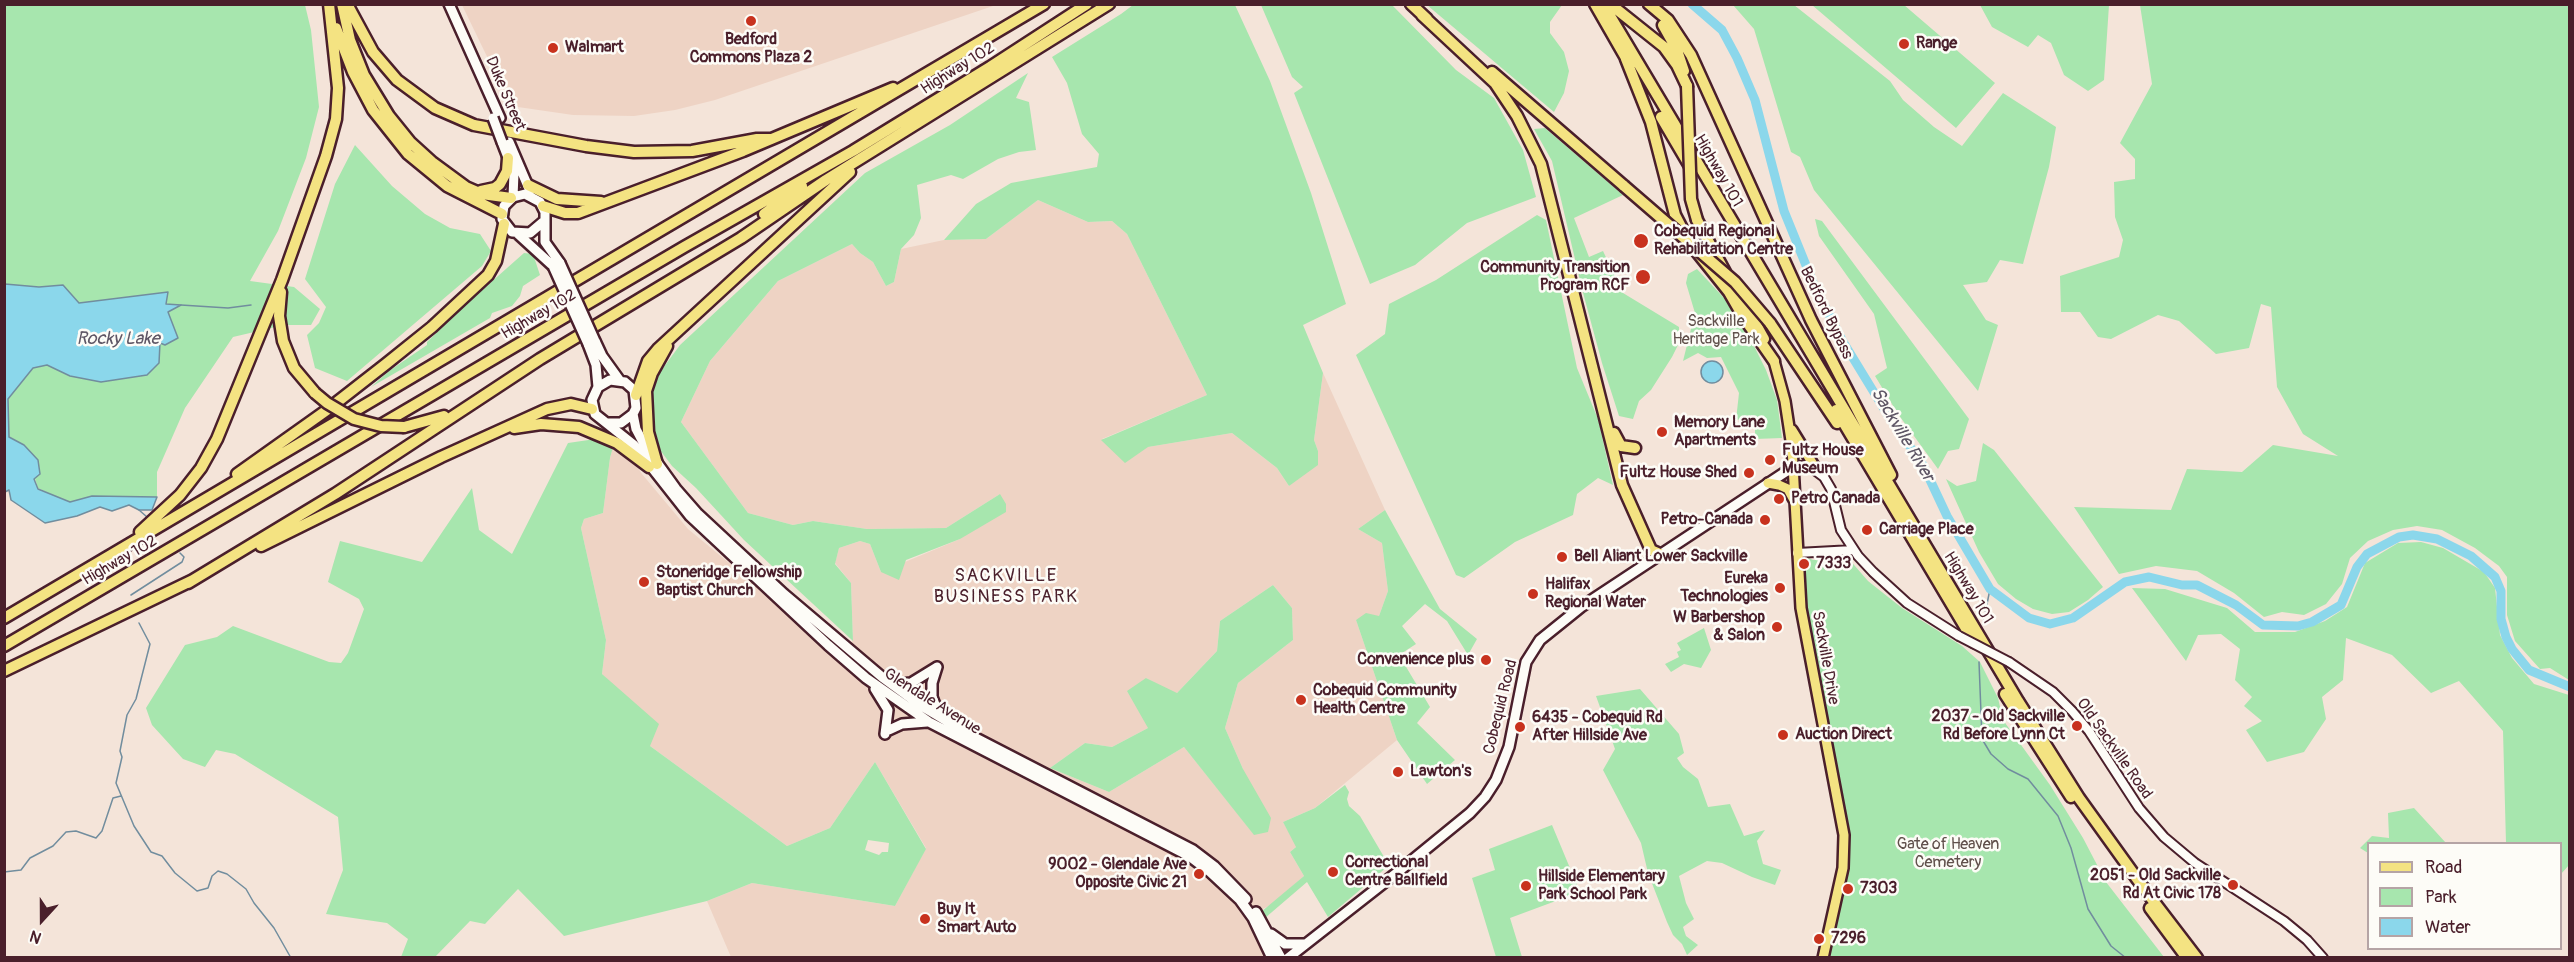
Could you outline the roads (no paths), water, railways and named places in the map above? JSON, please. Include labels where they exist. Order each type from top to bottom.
[{"type":"highway","points":[[117,551],[163,513],[201,468],[235,399],[282,280],[326,156],[336,119],[338,88],[329,4]]},
{"type":"highway","points":[[344,4],[374,52],[397,80],[435,108],[474,125],[586,146],[634,152],[692,151],[757,139],[770,139]]},
{"type":"highway","points":[[344,4],[356,57],[372,91],[410,142],[453,179],[475,192],[512,197]]},
{"type":"highway","name":"Highway 102","points":[[4,618],[1044,4]]},
{"type":"highway","name":"Highway 102","points":[[4,646],[684,247],[853,151],[1087,4]]},
{"type":"highway","points":[[1052,40],[1097,4]]},
{"type":"highway","points":[[188,583],[335,494],[484,395],[741,238],[826,180],[1109,4]]},
{"type":"highway","points":[[1412,4],[1495,83],[1518,116],[1541,164],[1622,485],[1651,550],[1660,554]]},
{"type":"highway","name":"Highway 101","points":[[1595,4],[1856,446],[2044,758],[2128,878],[2187,957]]},
{"type":"highway","name":"Highway 101","points":[[1603,4],[1942,574],[2079,798],[2148,894],[2197,957]]},
{"type":"highway","points":[[1610,4],[1664,47],[1687,86]]},
{"type":"highway","points":[[1641,4],[1668,30],[1683,64],[1687,86],[1691,199],[1697,220],[1708,243],[1757,323],[1774,361]]},
{"type":"highway","name":"Bedford Bypass","points":[[1649,4],[1668,20],[1691,55],[1811,320],[1942,574]]},
{"type":"highway","points":[[1422,15],[1542,114],[1735,282],[1770,323],[1843,431],[1856,446]]},
{"type":"highway","points":[[181,514],[327,410],[432,327],[488,276],[496,261],[503,219],[447,186],[408,154],[390,134],[362,89],[331,17]]},
{"type":"highway","points":[[1626,59],[1651,122],[1675,215],[1689,242],[1729,292],[1774,361]]},
{"type":"highway","points":[[543,206],[572,214],[770,139],[936,69]]},
{"type":"highway","points":[[691,267],[853,151]]},
{"type":"highway","points":[[636,395],[648,361],[658,349],[828,190],[875,151]]},
{"type":"highway","points":[[475,192],[489,190],[500,184],[507,171],[508,158]]},
{"type":"highway","points":[[528,185],[557,199],[604,202]]},
{"type":"highway","points":[[282,280],[279,316],[283,342],[294,368],[315,393],[327,403],[354,418],[381,426],[404,427],[438,419],[484,395]]},
{"type":"highway","points":[[653,466],[648,432],[646,391],[652,373],[669,340]]},
{"type":"highway","points":[[4,671],[188,583],[441,457],[505,428],[561,404],[592,409]]},
{"type":"highway","points":[[1605,414],[1621,446],[1635,448]]},
{"type":"highway","points":[[505,428],[541,424],[579,427],[617,443],[653,466]]},
{"type":"main road","name":"Duke Street","points":[[447,4],[506,142],[533,196]]},
{"type":"main road","name":"Duke Street","points":[[506,142],[508,158],[515,179],[512,197]]},
{"type":"main road","points":[[557,265],[503,219],[504,206],[512,197],[525,194],[533,196],[543,206],[545,242],[557,265],[591,343],[598,387],[592,400],[592,409]]},
{"type":"main road","points":[[518,234],[535,231],[543,222]]},
{"type":"main road","points":[[591,343],[620,381]]},
{"type":"main road","name":"Sackville Drive","points":[[1774,361],[1789,425],[1796,502],[1801,608],[1844,835],[1844,868],[1823,957]]},
{"type":"main road","points":[[598,387],[610,380],[620,381],[631,387],[636,395]]},
{"type":"main road","name":"Glendale Avenue","points":[[636,395],[636,408],[633,414],[638,434],[653,466],[690,516],[828,645],[866,678],[929,722],[1189,856],[1240,900],[1281,957]]},
{"type":"main road","name":"Glendale Avenue","points":[[592,409],[634,445],[697,513],[784,594],[882,677],[952,724],[1193,850],[1233,884],[1252,906],[1266,934],[1272,957]]},
{"type":"main road","points":[[607,423],[621,423],[633,414]]},
{"type":"main road","points":[[1789,425],[1816,469]]},
{"type":"main road","name":"Cobequid Road","points":[[1288,957],[1457,824],[1485,797],[1496,780],[1509,747],[1526,662],[1540,640],[1567,617],[1793,467]]},
{"type":"main road","points":[[1768,483],[1788,489],[1796,502]]},
{"type":"main road","points":[[882,677],[900,684],[911,683],[937,667],[932,684],[932,696],[936,707],[952,724]]},
{"type":"main road","points":[[866,678],[884,700],[888,710],[887,732],[902,724],[929,722]]},
{"type":"main road","points":[[1264,957],[1266,934],[1285,944],[1306,944]]},
{"type":"street","points":[[1793,467],[1808,465],[1816,469]]},
{"type":"street","name":"Old Sackville Road","points":[[1816,469],[1827,481],[1841,530],[1853,550],[1899,597],[1959,636],[2009,662],[2053,692],[2089,731],[2139,808],[2164,837],[2195,863],[2284,921],[2323,957]]},
{"type":"street","points":[[1797,553],[1853,550]]},
{"type":"water","name":"Rocky Lake","points":[[5,284],[39,287],[63,285],[79,303],[168,292],[166,304],[181,305],[168,312],[178,338],[165,345],[160,343],[159,363],[147,375],[101,382],[70,376],[47,365],[33,368],[8,399],[9,437],[24,445],[38,460],[40,474],[34,479],[38,489],[70,502],[92,496],[157,497],[152,510],[139,510],[129,505],[112,511],[100,507],[77,516],[45,523],[11,500],[9,490],[5,492]]},
{"type":"water","points":[[1708,361],[1716,361],[1723,368],[1723,376],[1716,383],[1708,383],[1701,376],[1701,368]]},
{"type":"waterway","name":"Sackville River","points":[[1692,4],[1722,30],[1737,58],[1755,100],[1784,211],[1814,285],[1842,340],[1889,417],[1923,465],[1947,516],[1990,589],[2029,618],[2050,624],[2073,618],[2125,582],[2149,577],[2182,585],[2197,585],[2236,605],[2263,625],[2298,626],[2312,622],[2341,605],[2357,567],[2367,554],[2399,537],[2413,535],[2437,539],[2471,556],[2495,577],[2501,591],[2501,619],[2506,637],[2512,649],[2529,670],[2570,687]]},
{"type":"waterway","points":[[181,305],[228,308],[251,305]]},
{"type":"waterway","points":[[139,510],[147,517]]},
{"type":"waterway","points":[[131,595],[182,562],[184,557],[180,553]]},
{"type":"waterway","points":[[1983,624],[1990,589]]},
{"type":"waterway","points":[[139,623],[150,644],[136,699],[127,715],[116,783],[134,826],[151,852],[162,856],[175,873],[197,891],[208,888],[212,876],[218,871],[227,874],[246,889],[274,928],[291,958]]},
{"type":"waterway","points":[[1979,662],[1982,739],[1991,754],[2008,769],[2028,779],[2058,816],[2071,848],[2088,909],[2111,946],[2126,958]]},
{"type":"waterway","points":[[4,872],[21,870],[30,858],[53,846],[66,832],[76,831],[96,838],[102,831],[113,798],[121,796]]},
{"type":"place","name":"Bedford Commons Plaza 2","points":[[751,21]]},
{"type":"place","name":"Range","points":[[1904,44]]},
{"type":"place","name":"Walmart","points":[[553,48]]},
{"type":"place","name":"Cobequid Regional Rehabilitation Centre","points":[[1641,241]]},
{"type":"place","name":"Community Transition Program RCF","points":[[1643,277]]},
{"type":"place","name":"Memory Lane Apartments","points":[[1662,432]]},
{"type":"place","name":"Fultz House Museum","points":[[1770,460]]},
{"type":"place","name":"Fultz House Shed","points":[[1749,473]]},
{"type":"place","name":"Petro Canada","points":[[1779,499]]},
{"type":"place","name":"Petro-Canada","points":[[1765,520]]},
{"type":"place","name":"Carriage Place","points":[[1867,530]]},
{"type":"place","name":"Bell Aliant Lower Sackville","points":[[1562,557]]},
{"type":"place","name":"7333","points":[[1804,564]]},
{"type":"place","name":"Stoneridge Fellowship Baptist Church","points":[[644,582]]},
{"type":"place","name":"Eureka Technologies","points":[[1780,588]]},
{"type":"place","name":"Halifax Regional Water","points":[[1533,594]]},
{"type":"place","name":"W Barbershop & Salon","points":[[1777,627]]},
{"type":"place","name":"Convenience plus","points":[[1486,660]]},
{"type":"place","name":"Cobequid Community Health Centre","points":[[1301,700]]},
{"type":"place","name":"2037 - Old Sackville Rd Before Lynn Ct","points":[[2077,726]]},
{"type":"place","name":"6435 - Cobequid Rd After Hillside Ave","points":[[1520,727]]},
{"type":"place","name":"Auction Direct","points":[[1783,735]]},
{"type":"place","name":"Lawton's","points":[[1398,772]]},
{"type":"place","name":"Correctional Centre Ballfield","points":[[1333,872]]},
{"type":"place","name":"9002 - Glendale Ave Opposite Civic 21","points":[[1199,874]]},
{"type":"place","name":"2051 - Old Sackville Rd At Civic 178","points":[[2233,885]]},
{"type":"place","name":"Hillside Elementary Park School Park","points":[[1526,886]]},
{"type":"place","name":"7303","points":[[1848,889]]},
{"type":"place","name":"Buy It Smart Auto","points":[[925,919]]},
{"type":"place","name":"7296","points":[[1819,939]]},
{"type":"district","name":"SACKVILLE BUSINESS PARK","points":[[1006,586]]},
{"type":"park label","name":"Sackville Heritage Park","points":[[1716,331]]},
{"type":"park label","name":"Gate of Heaven Cemetery","points":[[1948,854]]}]
